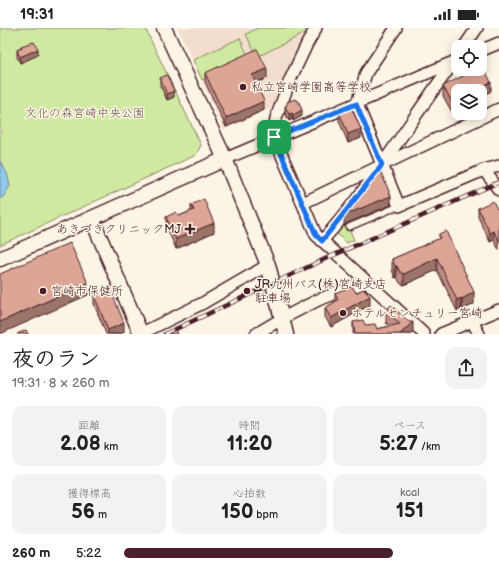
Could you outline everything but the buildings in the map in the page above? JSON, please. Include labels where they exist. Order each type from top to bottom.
[{"type":"street","points":[[164,28],[225,159],[268,265],[286,334]]},
{"type":"street","points":[[316,28],[290,80],[276,118],[274,137],[316,235],[424,334]]},
{"type":"street","points":[[396,28],[366,73],[356,104],[399,206],[484,170],[499,166]]},
{"type":"street","points":[[469,40],[477,28]]},
{"type":"street","points":[[487,48],[499,43]]},
{"type":"street","points":[[0,259],[274,137],[356,104],[451,61]]},
{"type":"street","points":[[322,241],[382,165],[425,100],[451,66]]},
{"type":"street","points":[[303,203],[499,109]]},
{"type":"street","points":[[484,170],[499,190]]},
{"type":"street","points":[[92,219],[140,334],[203,303],[268,265]]},
{"type":"street","points":[[256,334],[318,300],[366,282]]},
{"type":"street","points":[[442,334],[499,310]]},
{"type":"street","points":[[472,321],[479,334]]},
{"type":"lane","points":[[349,227],[399,206]]},
{"type":"shaded area","name":"私立宮崎学園高等学校","points":[[178,28],[310,28],[289,67],[271,108],[224,130]]},
{"type":"green space","name":"文化の森宮崎中央公園","points":[[0,28],[145,28],[201,145],[196,155],[0,245]]},
{"type":"green space","points":[[258,28],[304,28],[307,32],[257,57],[246,34]]},
{"type":"green space","points":[[240,38],[247,54],[243,61],[202,80],[193,60]]},
{"type":"green space","points":[[344,225],[346,231],[350,230],[354,240],[347,243],[337,234]]},
{"type":"water","points":[[0,161],[7,173],[10,186],[0,199]]},
{"type":"railway","points":[[165,334],[325,259],[499,182]]},
{"type":"place","name":"私立宮崎学園高等学校","points":[[243,87]]},
{"type":"place","name":"あきづきクリニックMJ","points":[[190,229]]},
{"type":"place","name":"宮崎市保健所","points":[[43,291]]},
{"type":"place","name":"JR九州バス(株)宮崎支店 駐車場","points":[[247,291]]},
{"type":"place","name":"ホテルセンチュリー宮崎","points":[[343,313]]},
{"type":"route","points":[[356,104],[382,165],[330,233],[322,241],[316,235],[274,137],[356,104]]}]
